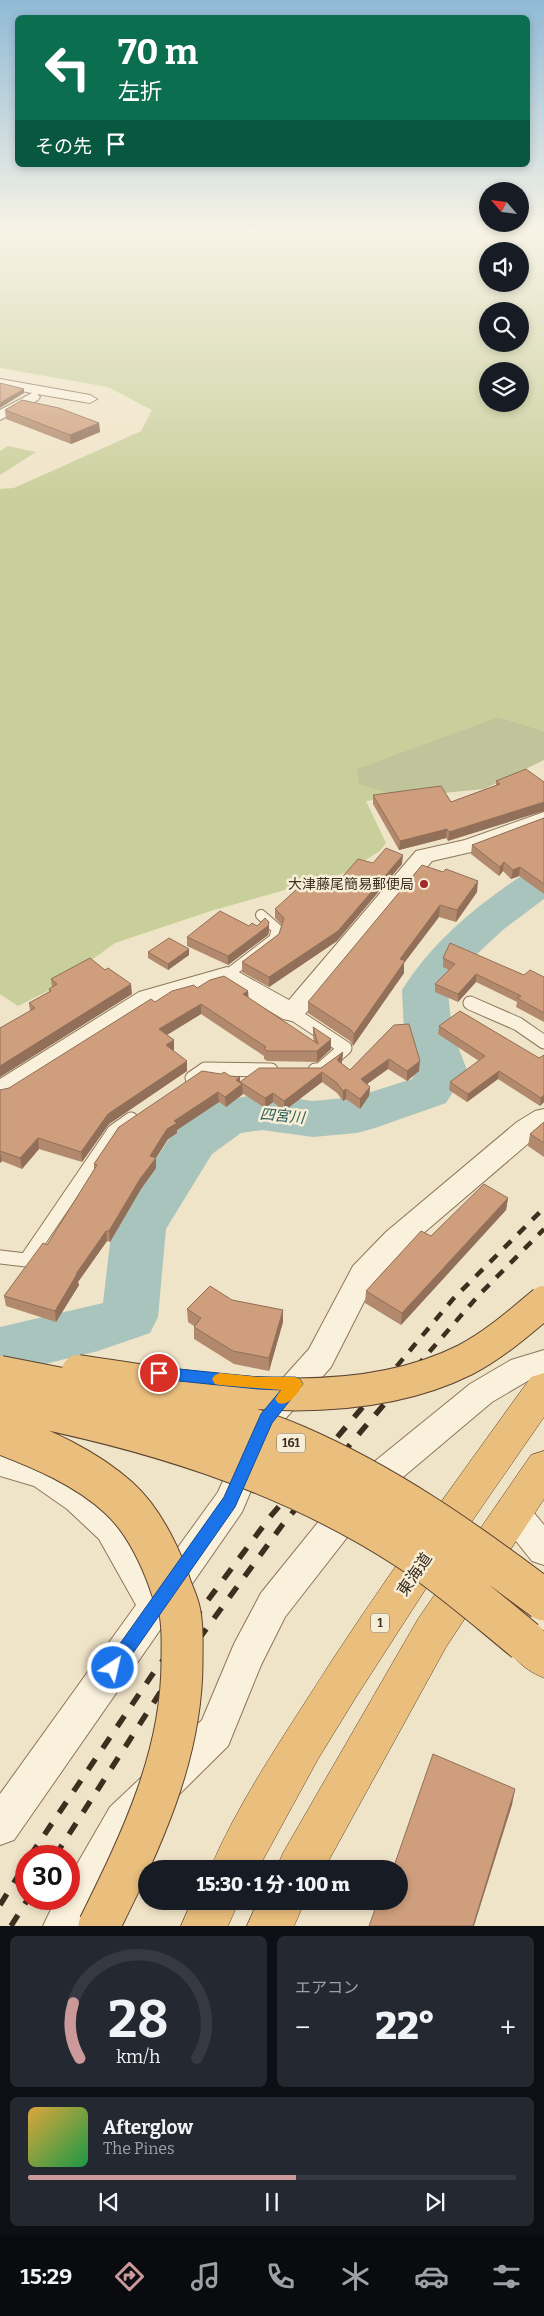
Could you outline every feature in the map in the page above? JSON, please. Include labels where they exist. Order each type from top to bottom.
[{"type":"highway","points":[[0,1360],[153,1382],[268,1394],[313,1394],[357,1390],[426,1375],[455,1365],[492,1343],[544,1302]]},
{"type":"highway","name":"161","points":[[0,1372],[207,1416],[297,1445],[346,1467],[417,1508],[463,1539],[544,1600]]},
{"type":"highway","name":"東海道","points":[[238,1860],[259,1820],[365,1646],[544,1388]]},
{"type":"highway","points":[[0,1400],[155,1435],[244,1465],[287,1483],[330,1504],[407,1549],[454,1582],[535,1649]]},
{"type":"highway","points":[[0,1433],[26,1443],[75,1467],[119,1498],[158,1551],[180,1614],[184,1668],[181,1711],[168,1763],[142,1838],[99,1926]]},
{"type":"highway","points":[[304,1860],[432,1633],[512,1511],[544,1467]]},
{"type":"highway","points":[[204,1926],[212,1910]]},
{"type":"highway","points":[[270,1926],[278,1910]]},
{"type":"street","points":[[0,383],[90,399]]},
{"type":"street","points":[[0,416],[42,391]]},
{"type":"street","points":[[0,1091],[148,998],[227,975],[292,1013],[424,856],[472,845],[544,818]]},
{"type":"street","points":[[0,1826],[230,1502],[266,1419],[320,1358],[363,1274],[396,1240],[526,1129],[544,1118]]},
{"type":"street","points":[[62,1926],[124,1821],[215,1733],[247,1656],[273,1605],[365,1489],[481,1393],[522,1369],[544,1363]]},
{"type":"street","points":[[0,1413],[53,1388],[91,1376],[139,1371],[258,1383],[295,1384]]},
{"type":"street","points":[[0,1462],[44,1475],[79,1499],[111,1528],[142,1579],[155,1608]]},
{"type":"street","points":[[512,1511],[544,1550]]},
{"type":"lane","points":[[227,975],[274,940],[277,929],[261,915]]},
{"type":"lane","points":[[470,1003],[518,1024],[544,1042]]},
{"type":"lane","points":[[292,1013],[345,1048],[320,1070],[301,1070]]},
{"type":"lane","points":[[182,1085],[205,1069],[282,1070]]},
{"type":"lane","points":[[0,1257],[26,1260],[114,1131],[144,1110]]},
{"type":"green space","points":[[0,321],[479,321],[479,352],[529,352],[529,321],[544,321],[544,731],[499,717],[403,797],[366,801],[386,843],[380,851],[345,873],[214,910],[115,943],[50,990],[18,1006],[0,994],[0,489],[14,488],[141,431],[152,410],[108,387],[0,368]]},
{"type":"green space","points":[[8,446],[36,452],[0,475],[0,451]]},
{"type":"green space","points":[[499,717],[544,731],[544,760],[484,789],[403,797],[359,784],[357,769]]},
{"type":"building","points":[[0,383],[24,389],[0,403]]},
{"type":"building","points":[[22,400],[59,408],[99,423],[70,435],[5,410]]},
{"type":"building","points":[[526,769],[544,782],[544,802],[449,832],[447,829],[400,841],[373,795],[441,786],[451,802],[500,784],[496,781]]},
{"type":"building","points":[[544,818],[544,884],[520,867],[513,870],[504,862],[500,867],[472,845]]},
{"type":"building","points":[[386,848],[403,855],[338,931],[269,977],[242,962],[279,934],[284,918],[275,909],[297,889],[303,891],[317,875],[338,882],[358,859],[373,863]]},
{"type":"building","points":[[422,865],[443,872],[446,869],[478,881],[457,910],[440,905],[400,959],[405,961],[354,1034],[350,1029],[308,1002]]},
{"type":"building","points":[[220,911],[249,926],[252,923],[257,926],[265,918],[269,922],[268,926],[228,956],[187,937]]},
{"type":"building","points":[[169,938],[189,949],[168,964],[148,952]]},
{"type":"building","points":[[450,943],[524,975],[530,970],[544,977],[544,1013],[517,998],[521,996],[476,974],[458,994],[435,984],[455,964],[443,958]]},
{"type":"building","points":[[90,958],[105,970],[108,968],[131,984],[0,1066],[0,1028],[35,1008],[29,1003],[51,991],[49,989],[57,984],[51,979]]},
{"type":"building","points":[[224,976],[248,991],[243,994],[318,1044],[313,1027],[331,1039],[317,1051],[267,1051],[264,1048],[266,1047],[201,1004],[159,1029],[174,1040],[166,1045],[187,1061],[108,1114],[81,1152],[38,1138],[20,1158],[0,1151],[0,1090],[9,1088],[151,999],[155,1002],[172,991],[194,985],[197,988],[210,980]]},
{"type":"building","points":[[460,1011],[539,1058],[544,1055],[544,1095],[541,1098],[499,1071],[468,1094],[450,1082],[485,1056],[439,1026]]},
{"type":"building","points":[[409,1024],[420,1061],[407,1071],[389,1059],[361,1079],[370,1087],[360,1099],[346,1089],[343,1091],[337,1083],[322,1072],[284,1101],[273,1093],[265,1098],[240,1082],[259,1068],[321,1068],[343,1052],[337,1060],[350,1070],[394,1025]]},
{"type":"building","points":[[202,1071],[221,1074],[224,1072],[230,1076],[240,1077],[236,1080],[242,1084],[225,1097],[218,1092],[174,1121],[177,1123],[167,1129],[150,1156],[156,1158],[140,1179],[109,1231],[106,1231],[76,1274],[55,1311],[4,1296],[43,1243],[47,1245],[97,1165],[94,1164],[119,1127]]},
{"type":"building","points":[[544,1122],[544,1143],[530,1134]]},
{"type":"building","points":[[484,1184],[508,1198],[402,1313],[366,1291],[421,1231],[431,1236]]},
{"type":"building","points":[[210,1286],[232,1300],[283,1310],[269,1358],[233,1351],[194,1327],[201,1318],[187,1309]]},
{"type":"building","points":[[433,1754],[515,1789],[473,1926],[369,1926],[375,1910],[408,1910],[408,1860],[396,1860]]},
{"type":"waterway","name":"四宮川","points":[[0,1351],[98,1328],[130,1317],[139,1227],[194,1141],[228,1117],[262,1112],[313,1119],[357,1115],[429,1091],[443,1070],[428,1031],[425,990],[461,944],[489,919],[544,879]]},
{"type":"railway","points":[[371,1397],[453,1299],[544,1208]]},
{"type":"railway","points":[[390,1397],[478,1296],[544,1229]]},
{"type":"railway","points":[[37,1845],[152,1675],[270,1517],[372,1396]]},
{"type":"railway","points":[[62,1845],[163,1688],[283,1524],[391,1396]]},
{"type":"railway","points":[[0,1905],[15,1881]]},
{"type":"railway","points":[[11,1926],[21,1910]]},
{"type":"slow traffic","points":[[220,1379],[295,1384],[283,1399]]},
{"type":"place","name":"大津藤尾簡易郵便局","points":[[424,884]]},
{"type":"route","points":[[113,1668],[230,1502],[266,1419],[295,1384],[258,1383],[159,1373]]}]
